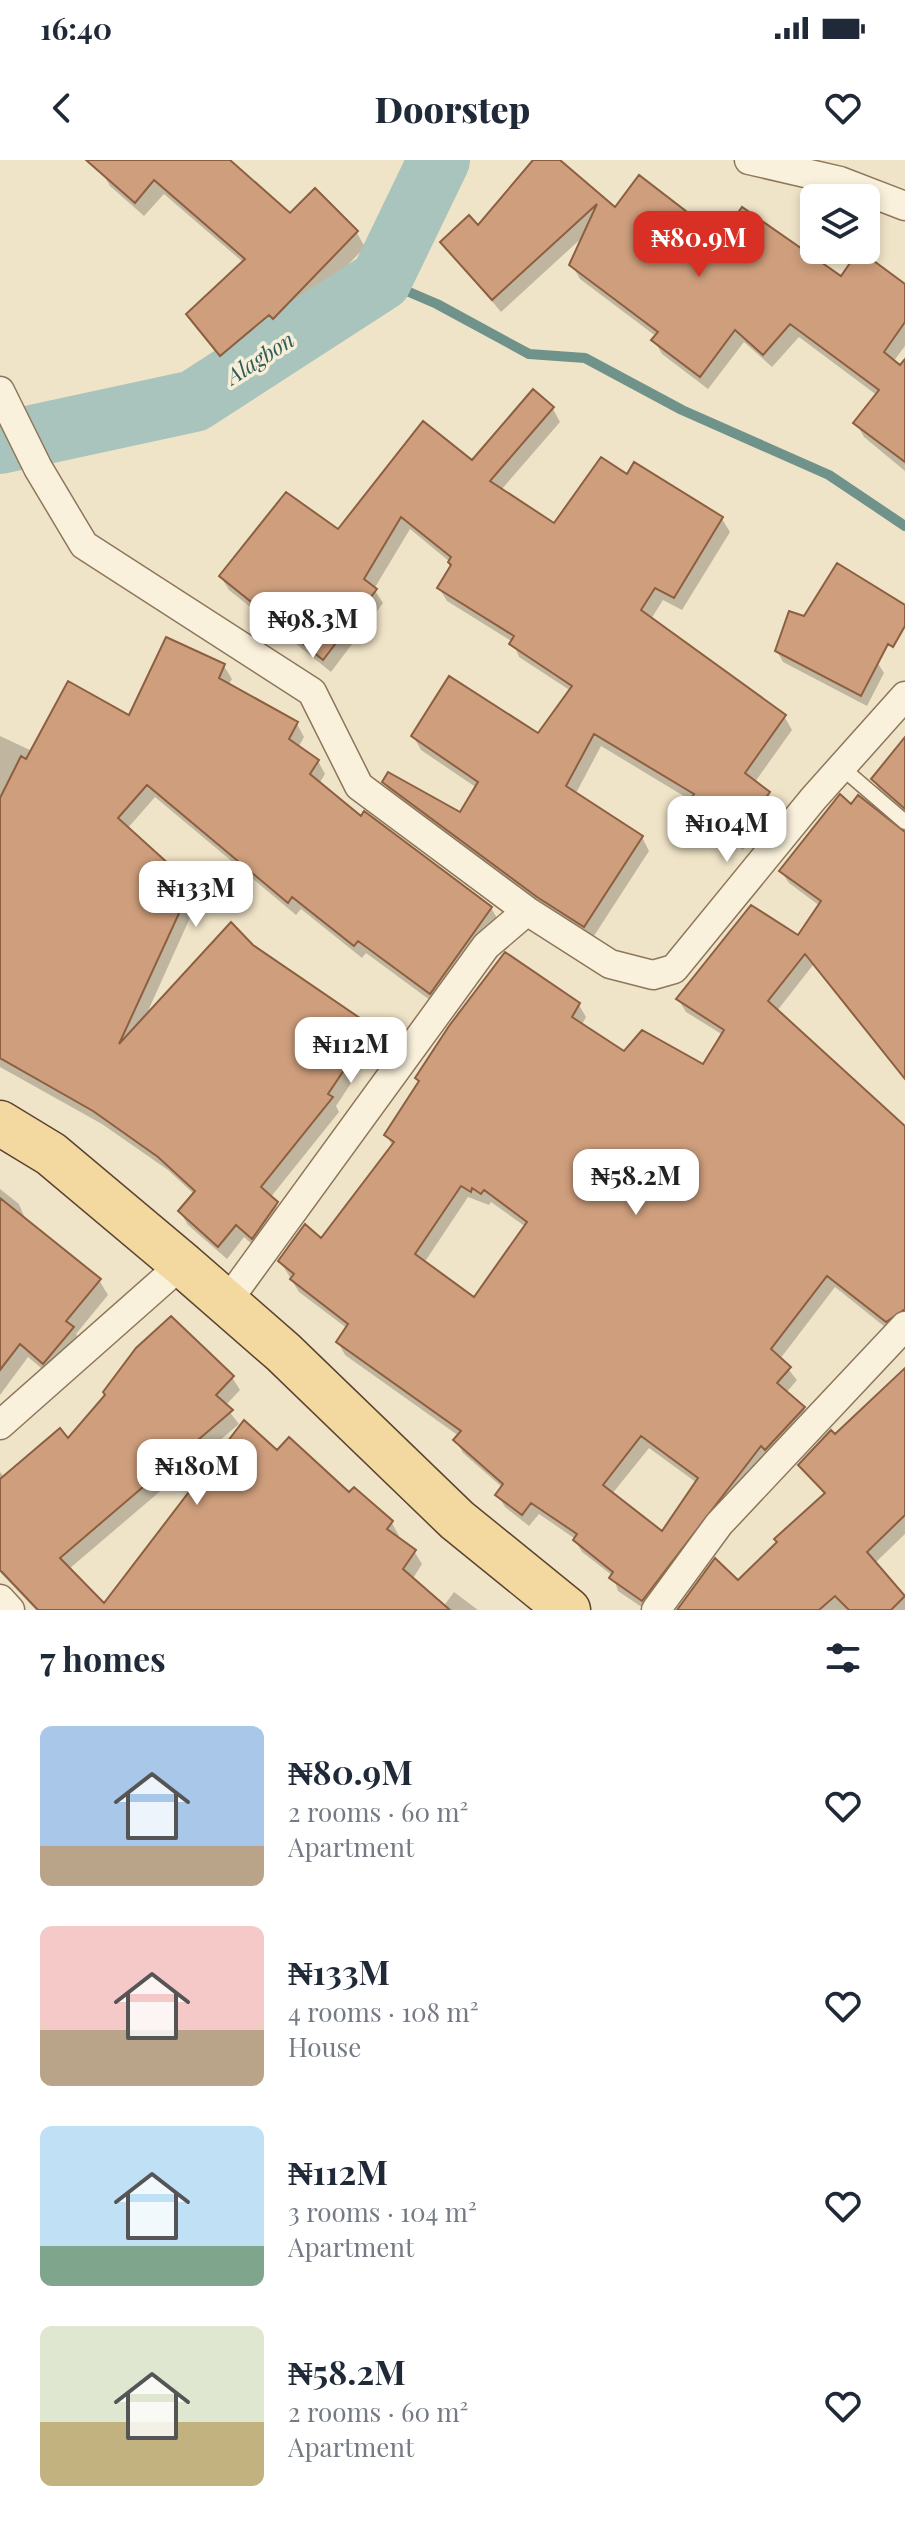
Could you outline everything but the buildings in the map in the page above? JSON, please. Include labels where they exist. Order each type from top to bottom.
[{"type":"main road","points":[[0,1123],[51,1154],[182,1264],[283,1352],[457,1520],[568,1610]]},
{"type":"street","points":[[749,160],[824,169],[905,206]]},
{"type":"street","points":[[6,404],[38,468],[84,545],[312,692],[359,786],[527,911],[610,964],[653,975],[674,969],[841,767],[905,696]]},
{"type":"street","points":[[226,1303],[486,946],[527,911]]},
{"type":"street","points":[[0,1425],[182,1264]]},
{"type":"street","points":[[656,1610],[719,1524],[901,1337]]},
{"type":"street","points":[[0,1599],[10,1610]]},
{"type":"lane","points":[[841,767],[905,822]]},
{"type":"waterway","name":"Alagbon","points":[[0,443],[194,401],[381,280],[439,160]]},
{"type":"waterway","points":[[381,280],[437,304],[529,354],[585,358],[682,410],[829,475],[905,526]]}]
